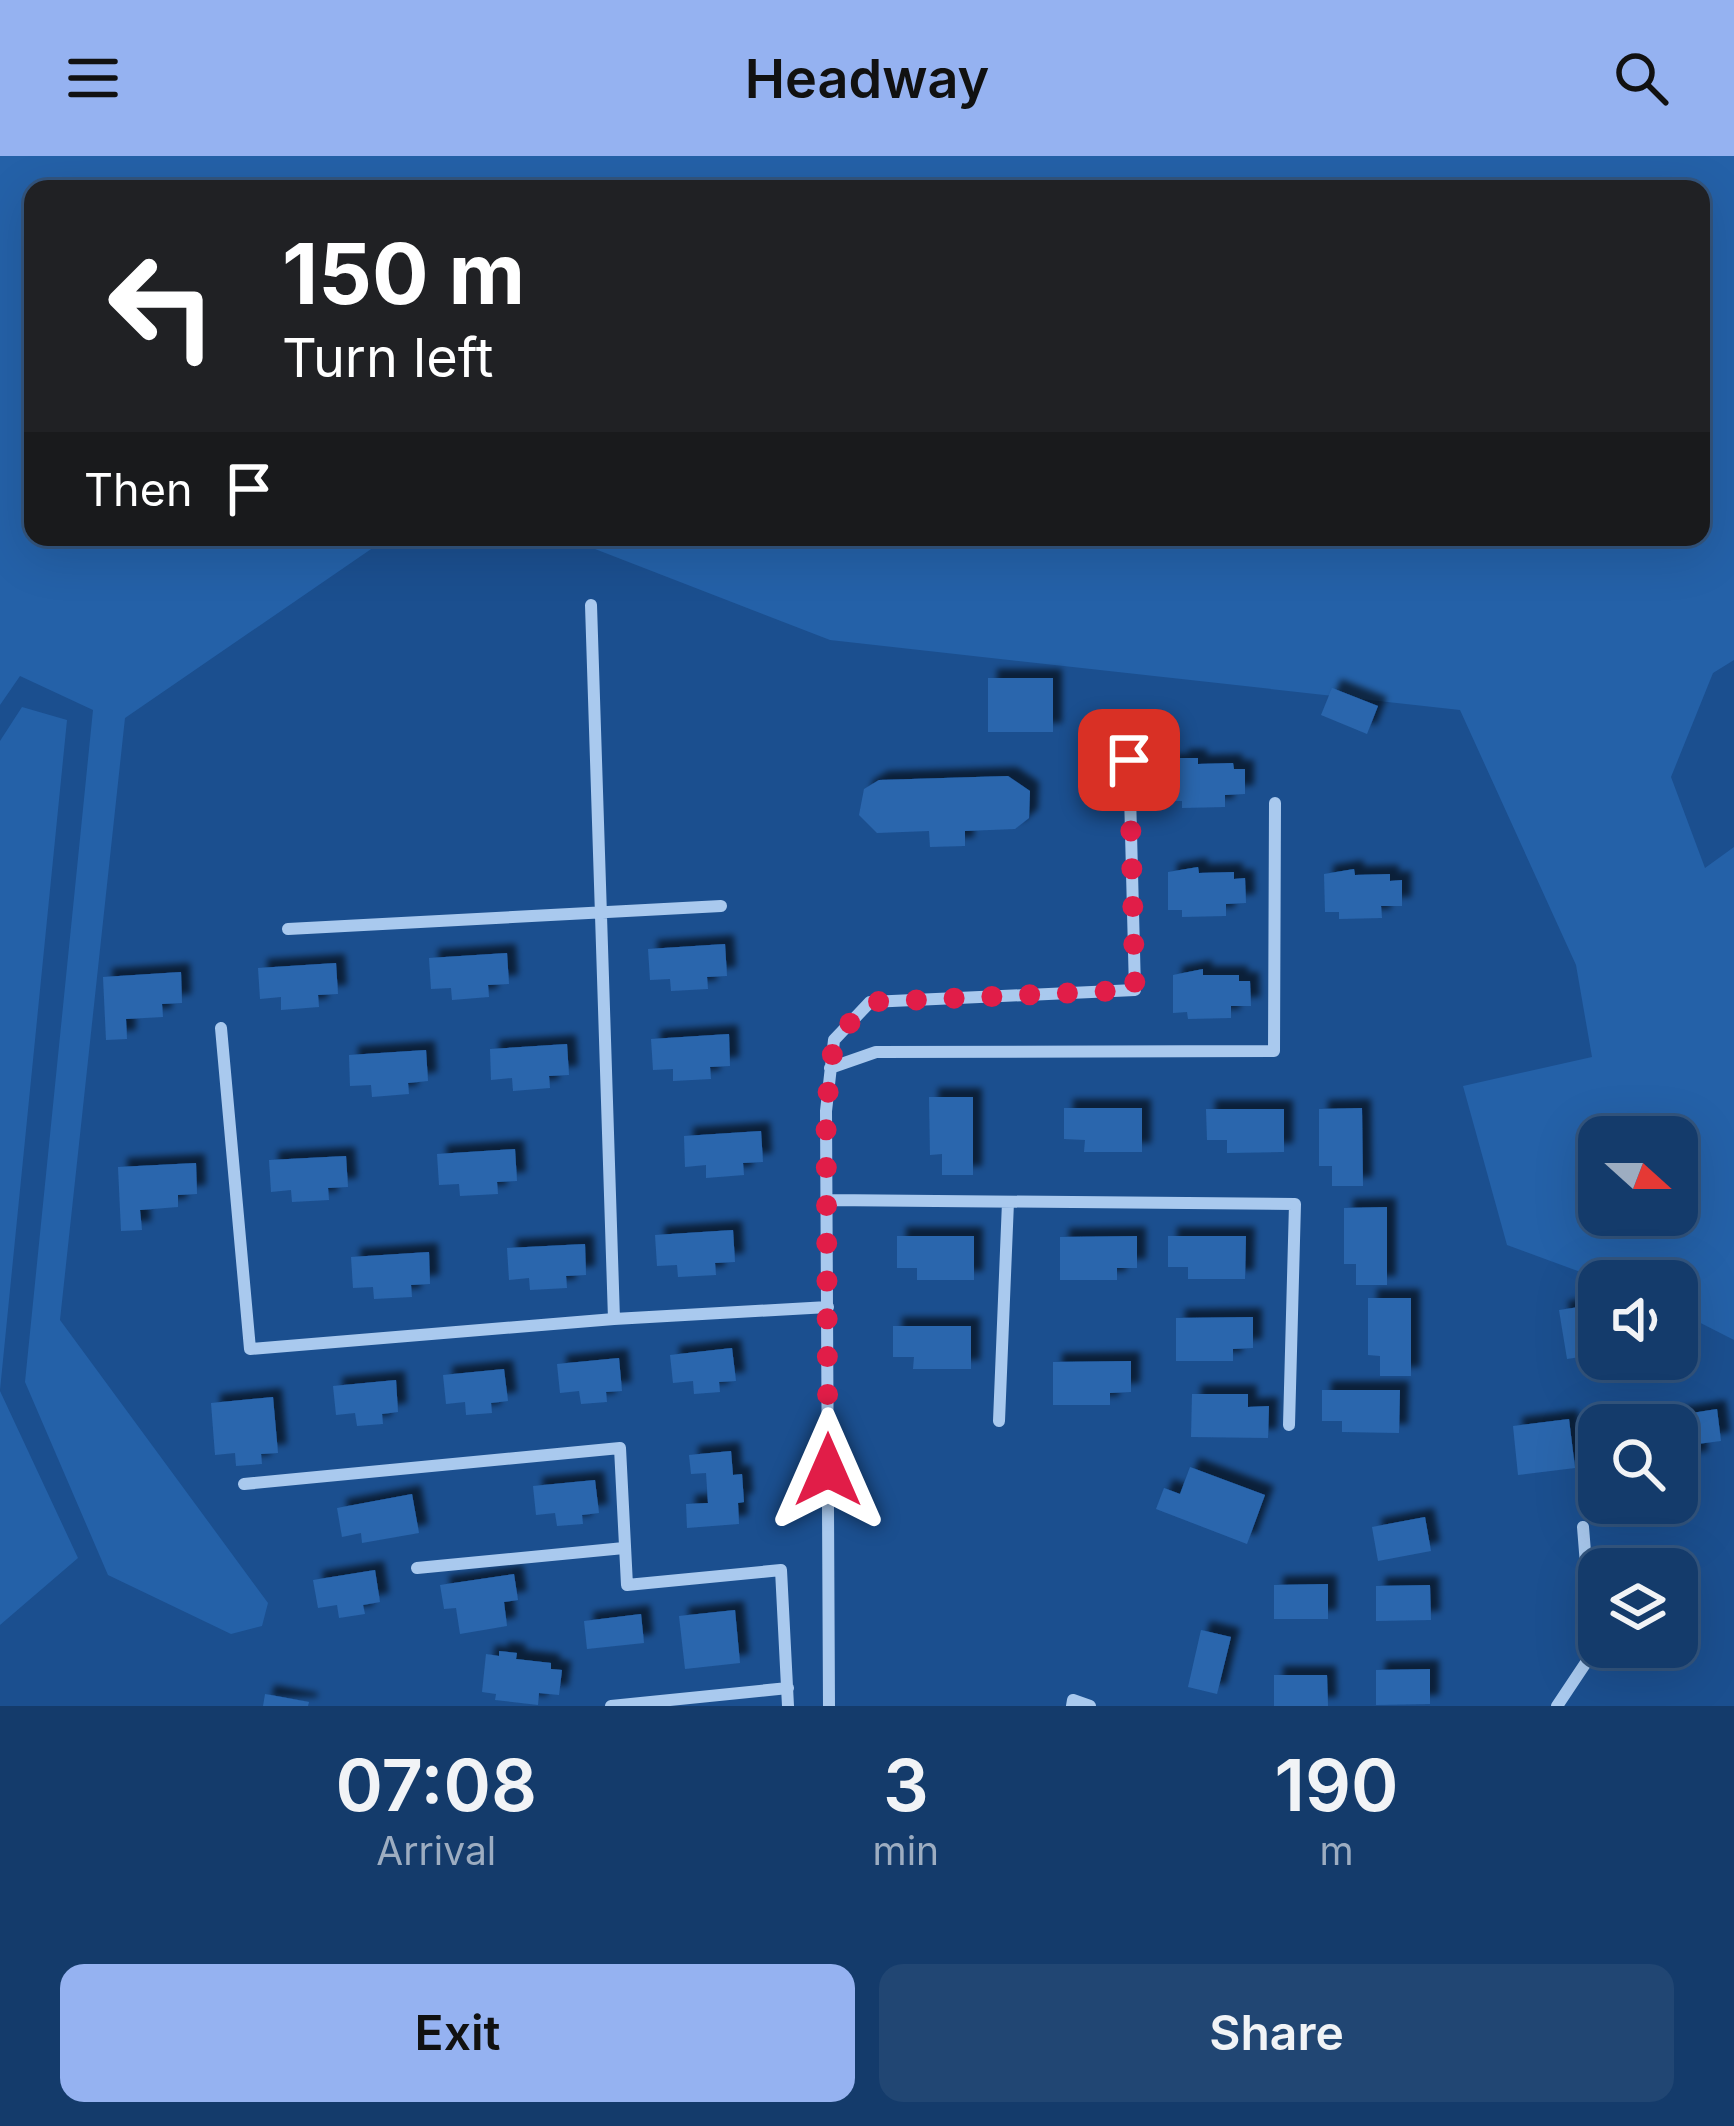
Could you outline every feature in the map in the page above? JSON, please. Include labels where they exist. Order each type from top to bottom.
[{"type":"street","points":[[591,604],[614,1319]]},
{"type":"street","points":[[829,1706],[826,1111],[834,1040],[870,1002],[1135,990],[1128,715]]},
{"type":"street","points":[[830,1068],[877,1052],[1274,1051],[1275,803]]},
{"type":"street","points":[[288,929],[721,906]]},
{"type":"street","points":[[221,1028],[250,1349],[828,1307]]},
{"type":"street","points":[[827,1200],[1295,1204],[1289,1425]]},
{"type":"street","points":[[999,1421],[1008,1202]]},
{"type":"street","points":[[244,1484],[620,1448],[627,1585],[781,1570],[788,1706]]},
{"type":"street","points":[[1557,1706],[1593,1652],[1583,1527]]},
{"type":"street","points":[[417,1568],[624,1548]]},
{"type":"street","points":[[610,1706],[788,1688]]},
{"type":"street","points":[[1072,1706],[1073,1700],[1090,1706]]},
{"type":"shaded area","points":[[0,156],[1734,156],[1734,660],[1713,673],[1671,777],[1705,868],[1734,847],[1734,1340],[1698,1322],[1698,1260],[1578,1260],[1578,1271],[1507,1245],[1463,1086],[1592,1057],[1576,965],[1460,710],[830,640],[587,546],[1710,546],[1710,180],[24,180],[24,546],[376,546],[125,718],[60,1320],[268,1603],[262,1626],[231,1634],[108,1575],[25,1382],[93,710],[20,676],[0,705]]},
{"type":"shaded area","points":[[22,707],[67,720],[0,1390],[0,741]]},
{"type":"shaded area","points":[[0,1391],[78,1558],[0,1625]]},
{"type":"building","points":[[988,678],[1053,678],[1053,732],[988,732]]},
{"type":"building","points":[[1332,688],[1378,706],[1367,734],[1321,715]]},
{"type":"building","points":[[1179,758],[1198,758],[1198,764],[1233,763],[1234,769],[1245,769],[1245,794],[1225,795],[1225,807],[1182,808],[1182,801],[1168,801],[1167,763],[1180,763]]},
{"type":"building","points":[[1008,776],[1030,791],[1029,818],[1015,829],[965,831],[965,846],[930,847],[929,831],[877,833],[859,815],[864,789],[879,780]]},
{"type":"building","points":[[1198,867],[1199,873],[1234,872],[1234,879],[1245,878],[1246,903],[1226,904],[1226,916],[1182,917],[1182,910],[1168,910],[1168,872]]},
{"type":"building","points":[[1354,869],[1355,875],[1390,874],[1390,881],[1402,880],[1402,906],[1381,906],[1382,918],[1339,919],[1339,912],[1325,912],[1324,874]]},
{"type":"building","points":[[725,944],[727,976],[707,977],[708,989],[671,991],[670,979],[650,980],[648,949]]},
{"type":"building","points":[[507,953],[509,984],[488,985],[489,997],[452,1000],[451,988],[431,989],[429,958]]},
{"type":"building","points":[[336,963],[338,994],[318,995],[319,1007],[281,1010],[281,997],[260,999],[258,968]]},
{"type":"building","points":[[1203,969],[1203,975],[1239,975],[1239,981],[1250,981],[1251,1006],[1231,1006],[1231,1018],[1188,1019],[1187,1012],[1173,1013],[1173,975]]},
{"type":"building","points":[[181,972],[182,1003],[162,1004],[163,1017],[126,1019],[127,1039],[106,1040],[103,977]]},
{"type":"building","points":[[729,1034],[730,1066],[710,1067],[711,1079],[673,1081],[673,1069],[653,1070],[651,1039]]},
{"type":"building","points":[[567,1044],[569,1075],[549,1076],[550,1088],[513,1091],[512,1078],[491,1080],[490,1049]]},
{"type":"building","points":[[426,1050],[428,1081],[408,1083],[409,1094],[372,1097],[371,1085],[350,1086],[349,1055]]},
{"type":"building","points":[[929,1097],[973,1097],[973,1175],[942,1175],[942,1154],[930,1155]]},
{"type":"building","points":[[1064,1108],[1142,1108],[1142,1152],[1084,1152],[1085,1140],[1064,1139]]},
{"type":"building","points":[[1362,1108],[1363,1186],[1332,1186],[1332,1166],[1319,1166],[1319,1109]]},
{"type":"building","points":[[1206,1109],[1284,1109],[1284,1152],[1227,1153],[1227,1140],[1207,1140]]},
{"type":"building","points":[[761,1131],[763,1162],[743,1163],[744,1175],[706,1178],[706,1165],[685,1167],[684,1136]]},
{"type":"building","points":[[515,1149],[517,1181],[497,1182],[498,1194],[460,1196],[459,1184],[439,1185],[437,1154]]},
{"type":"building","points":[[346,1156],[348,1187],[328,1188],[329,1200],[292,1202],[291,1190],[271,1192],[269,1160]]},
{"type":"building","points":[[196,1163],[197,1194],[178,1195],[178,1207],[140,1210],[142,1230],[121,1231],[118,1167]]},
{"type":"building","points":[[1387,1207],[1387,1285],[1356,1285],[1356,1264],[1344,1264],[1344,1208]]},
{"type":"building","points":[[733,1230],[735,1262],[715,1263],[716,1275],[678,1277],[677,1265],[657,1266],[655,1235]]},
{"type":"building","points":[[897,1236],[974,1236],[974,1280],[917,1280],[917,1268],[897,1268]]},
{"type":"building","points":[[1137,1236],[1137,1268],[1117,1268],[1117,1280],[1060,1280],[1060,1237]]},
{"type":"building","points":[[1168,1236],[1246,1236],[1245,1279],[1188,1279],[1188,1267],[1168,1267]]},
{"type":"building","points":[[585,1244],[586,1275],[566,1276],[567,1288],[530,1290],[529,1278],[509,1280],[507,1248]]},
{"type":"building","points":[[429,1252],[430,1284],[411,1285],[412,1297],[374,1299],[373,1287],[353,1288],[351,1257]]},
{"type":"building","points":[[1368,1298],[1411,1298],[1411,1376],[1380,1376],[1380,1356],[1368,1355]]},
{"type":"building","points":[[1578,1307],[1578,1357],[1567,1359],[1559,1310]]},
{"type":"building","points":[[1253,1317],[1253,1348],[1233,1349],[1233,1361],[1176,1361],[1176,1318]]},
{"type":"building","points":[[893,1326],[971,1326],[971,1369],[913,1369],[914,1357],[893,1357]]},
{"type":"building","points":[[732,1348],[736,1381],[719,1382],[720,1392],[694,1394],[693,1381],[673,1383],[670,1355]]},
{"type":"building","points":[[619,1358],[622,1391],[606,1392],[607,1402],[581,1404],[579,1391],[560,1393],[557,1364]]},
{"type":"building","points":[[1131,1361],[1131,1392],[1110,1393],[1110,1405],[1053,1405],[1053,1362]]},
{"type":"building","points":[[504,1369],[508,1401],[491,1403],[492,1413],[466,1415],[465,1402],[446,1404],[443,1375]]},
{"type":"building","points":[[396,1380],[398,1412],[382,1414],[383,1424],[357,1426],[355,1413],[336,1415],[333,1386]]},
{"type":"building","points":[[1322,1390],[1400,1390],[1399,1433],[1342,1432],[1342,1421],[1322,1421]]},
{"type":"building","points":[[1192,1394],[1248,1394],[1248,1407],[1269,1406],[1268,1438],[1191,1437]]},
{"type":"building","points":[[273,1397],[278,1453],[261,1454],[262,1464],[236,1466],[235,1453],[215,1455],[211,1403]]},
{"type":"building","points":[[1717,1409],[1721,1441],[1698,1444],[1698,1412]]},
{"type":"building","points":[[1569,1419],[1575,1468],[1518,1475],[1513,1426]]},
{"type":"building","points":[[731,1451],[733,1475],[742,1474],[744,1502],[738,1503],[739,1524],[687,1528],[686,1504],[708,1503],[706,1473],[691,1474],[689,1455]]},
{"type":"building","points":[[1190,1467],[1265,1495],[1247,1544],[1156,1509],[1164,1488],[1180,1494]]},
{"type":"building","points":[[595,1480],[599,1513],[582,1515],[583,1524],[557,1526],[555,1513],[536,1515],[533,1486]]},
{"type":"building","points":[[412,1494],[419,1533],[362,1543],[361,1533],[342,1537],[337,1508]]},
{"type":"building","points":[[1425,1517],[1431,1551],[1378,1561],[1372,1527]]},
{"type":"building","points":[[375,1570],[380,1602],[363,1605],[365,1614],[339,1618],[337,1605],[318,1608],[313,1580]]},
{"type":"building","points":[[514,1574],[518,1600],[504,1602],[507,1626],[460,1634],[456,1608],[444,1609],[440,1585]]},
{"type":"building","points":[[1328,1584],[1328,1619],[1274,1619],[1274,1585]]},
{"type":"building","points":[[1430,1585],[1431,1620],[1376,1621],[1376,1586]]},
{"type":"building","points":[[735,1610],[740,1663],[685,1669],[679,1616]]},
{"type":"building","points":[[641,1614],[644,1643],[587,1649],[584,1621]]},
{"type":"building","points":[[1201,1630],[1231,1637],[1217,1694],[1188,1687]]},
{"type":"building","points":[[499,1651],[562,1670],[559,1695],[539,1693],[538,1705],[495,1700],[496,1694],[482,1692],[486,1654],[499,1656]]},
{"type":"building","points":[[1430,1669],[1430,1704],[1376,1705],[1376,1670]]},
{"type":"building","points":[[1274,1675],[1327,1675],[1328,1706],[1274,1706]]},
{"type":"building","points":[[265,1694],[309,1702],[308,1706],[263,1706]]},
{"type":"route","points":[[828,1470],[826,1111],[834,1040],[870,1002],[1135,990],[1129,760]]}]
